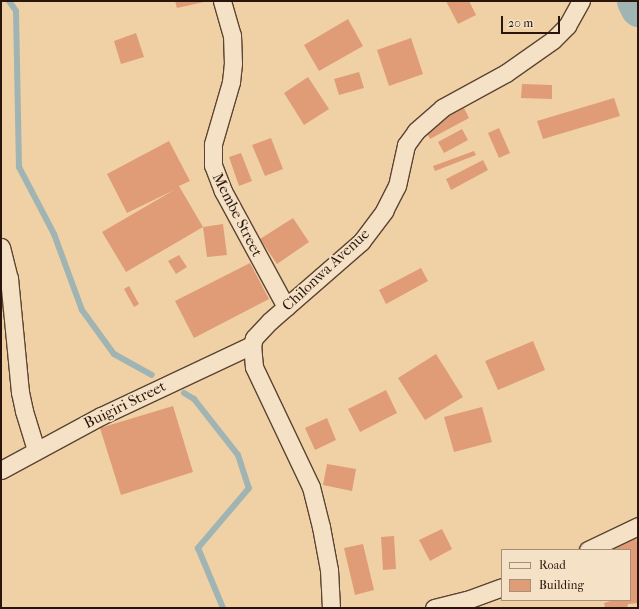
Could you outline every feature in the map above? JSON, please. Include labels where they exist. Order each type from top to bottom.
[{"type":"street","name":"Membe Street","points":[[222,1],[232,35],[231,82],[213,144],[213,165],[223,191],[286,307]]},
{"type":"street","name":"Chilonwa Avenue","points":[[252,345],[260,333],[286,307],[361,242],[384,211],[397,186],[406,145],[416,131],[442,108],[506,73],[553,40],[567,26],[581,1]]},
{"type":"street","points":[[1,247],[9,278],[22,398],[36,450]]},
{"type":"street","points":[[252,345],[254,367],[311,487],[322,527],[329,570],[331,608]]},
{"type":"street","name":"Buigiri Street","points":[[1,470],[101,416],[252,345]]},
{"type":"street","points":[[590,549],[638,526]]},
{"type":"street","points":[[434,608],[467,600],[501,587]]},
{"type":"building","points":[[175,1],[204,1],[204,2],[177,8]]},
{"type":"building","points":[[446,1],[469,1],[476,15],[458,24]]},
{"type":"building","points":[[348,19],[363,46],[319,71],[304,45]]},
{"type":"building","points":[[136,33],[144,57],[121,64],[114,41]]},
{"type":"building","points":[[411,38],[423,74],[389,86],[377,50]]},
{"type":"building","points":[[359,72],[364,88],[339,95],[334,79]]},
{"type":"building","points":[[308,77],[329,109],[304,125],[284,93]]},
{"type":"building","points":[[522,84],[552,85],[552,99],[521,98]]},
{"type":"building","points":[[614,98],[620,116],[543,139],[537,121]]},
{"type":"building","points":[[464,108],[469,118],[430,139],[425,129]]},
{"type":"building","points":[[499,128],[510,153],[499,158],[488,133]]},
{"type":"building","points":[[462,129],[468,140],[444,153],[438,142]]},
{"type":"building","points":[[271,138],[283,169],[265,176],[252,145]]},
{"type":"building","points":[[169,141],[190,181],[179,186],[203,227],[126,272],[102,232],[174,190],[127,213],[107,174]]},
{"type":"building","points":[[474,151],[476,155],[435,171],[433,166]]},
{"type":"building","points":[[241,153],[252,181],[239,186],[229,157]]},
{"type":"building","points":[[483,160],[488,170],[451,190],[446,179]]},
{"type":"building","points":[[293,218],[309,242],[277,264],[260,239]]},
{"type":"building","points":[[223,224],[227,255],[207,257],[203,227]]},
{"type":"building","points":[[179,255],[187,267],[176,274],[168,261]]},
{"type":"building","points":[[250,263],[269,299],[194,338],[175,301]]},
{"type":"building","points":[[421,268],[428,281],[386,304],[379,290]]},
{"type":"building","points":[[129,286],[139,304],[134,307],[124,289]]},
{"type":"building","points":[[1,287],[13,306],[1,313]]},
{"type":"building","points":[[533,341],[545,370],[498,390],[485,361]]},
{"type":"building","points":[[436,354],[463,397],[425,420],[398,378]]},
{"type":"building","points":[[386,390],[397,413],[360,432],[348,409]]},
{"type":"building","points":[[173,406],[193,472],[121,495],[100,428]]},
{"type":"building","points":[[482,407],[492,442],[454,452],[444,417]]},
{"type":"building","points":[[327,418],[336,440],[315,450],[305,428]]},
{"type":"building","points":[[327,464],[356,469],[352,491],[323,485]]},
{"type":"building","points":[[442,529],[452,549],[430,561],[419,540]]},
{"type":"building","points":[[394,536],[396,569],[383,570],[381,537]]},
{"type":"building","points":[[636,536],[638,548],[638,603],[628,604],[627,608],[605,608],[604,603],[611,601],[631,601],[631,549],[612,549],[611,546]]},
{"type":"building","points":[[363,544],[374,590],[355,595],[344,548]]},
{"type":"waterway","points":[[9,1],[16,11],[19,167],[54,234],[82,310],[114,354],[152,375]]},
{"type":"waterway","points":[[634,1],[638,9]]},
{"type":"waterway","points":[[184,393],[194,399],[238,455],[249,488],[198,548],[223,608]]}]
